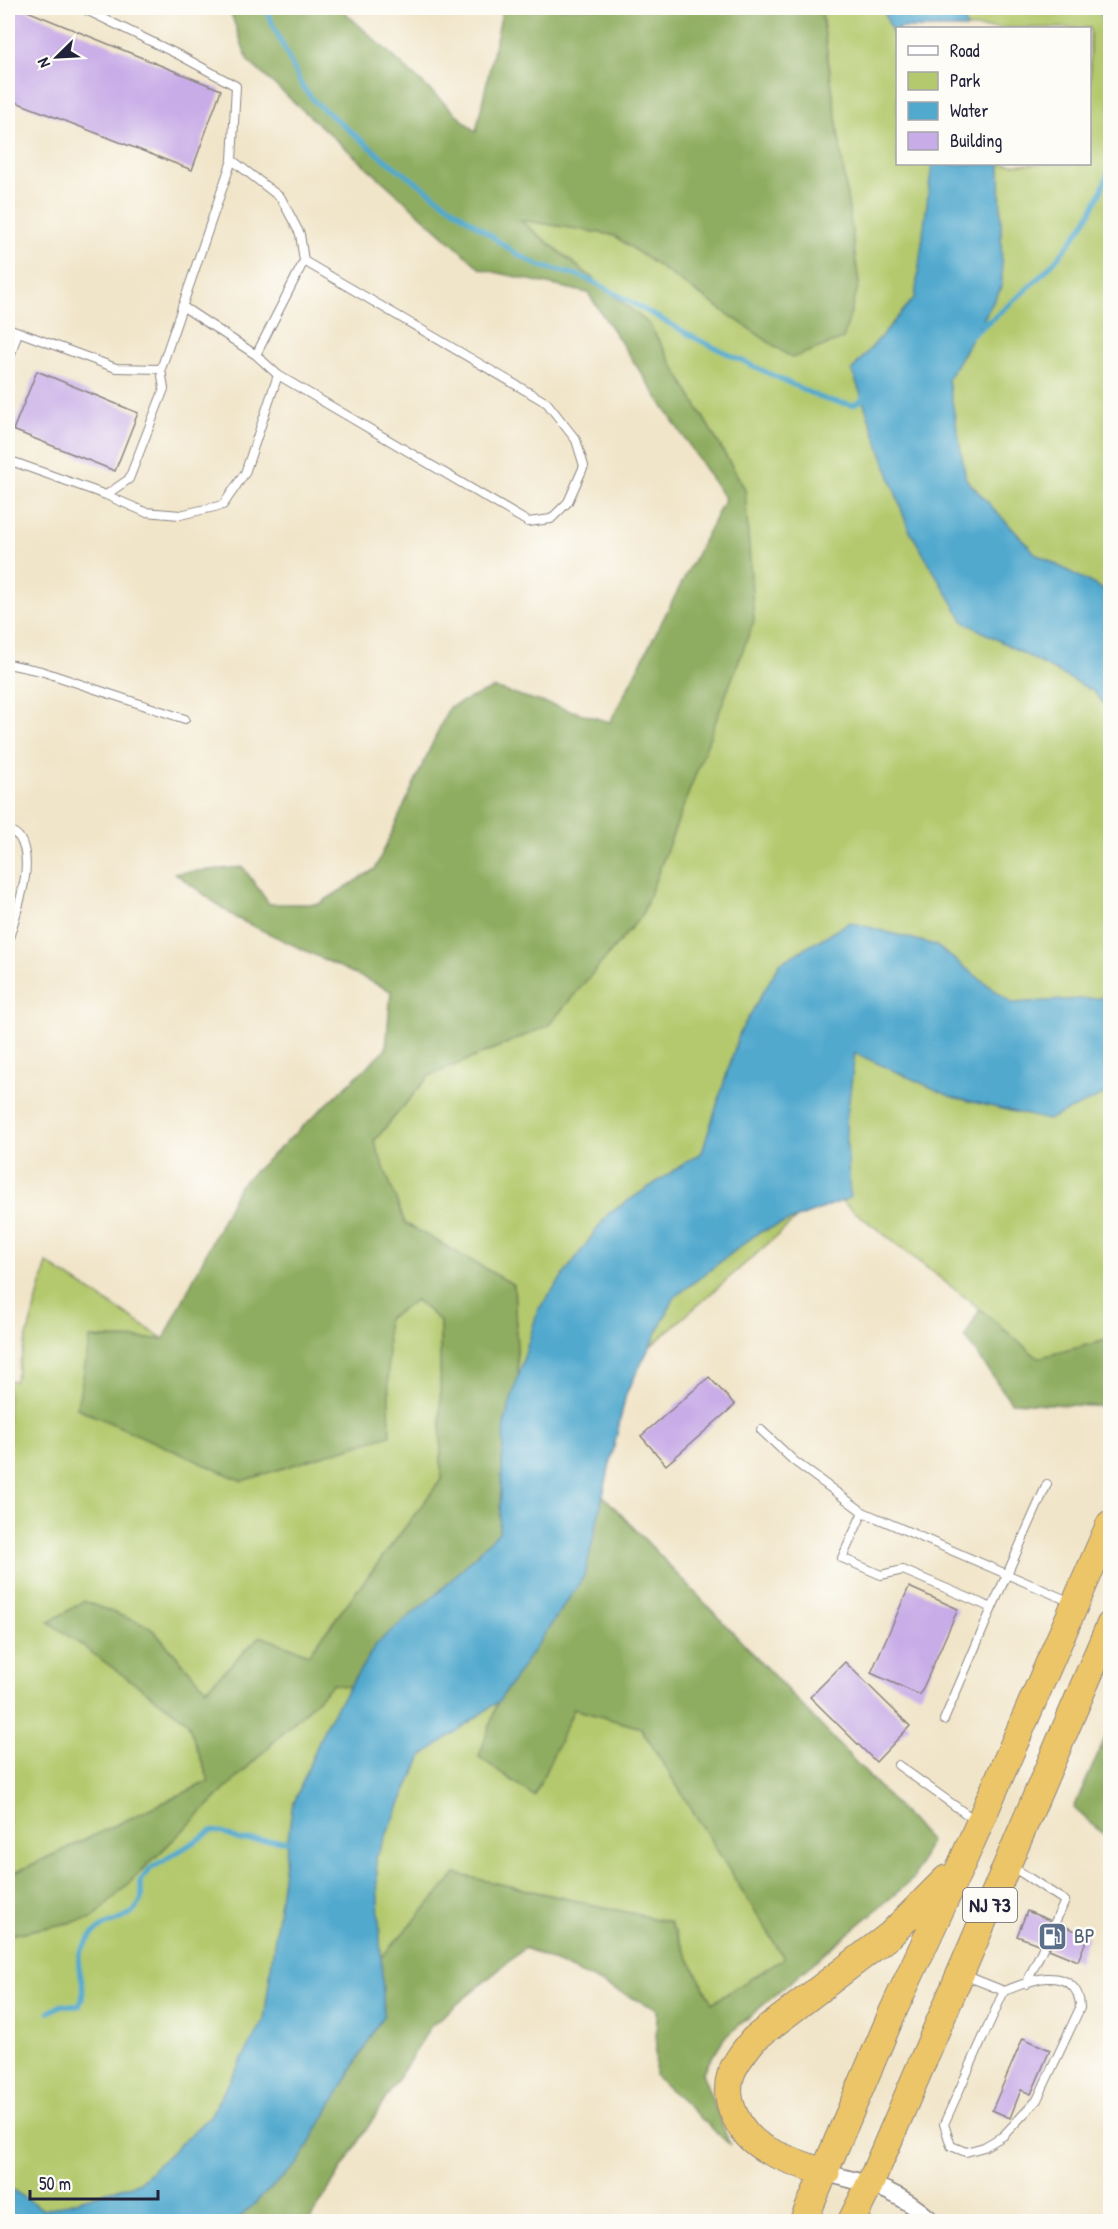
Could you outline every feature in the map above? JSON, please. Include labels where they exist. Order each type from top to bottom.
[{"type":"highway","name":"NJ 73","points":[[803,2222],[826,2173],[894,2009],[962,1863],[1110,1524]]},
{"type":"highway","name":"NJ 73","points":[[851,2222],[870,2184],[1110,1625]]},
{"type":"highway","points":[[826,2173],[764,2149],[744,2132],[732,2111],[729,2086],[731,2074],[744,2050],[754,2039],[890,1935],[962,1863]]},
{"type":"street","points":[[826,2173],[887,2189],[902,2197],[933,2222]]},
{"type":"lane","points":[[82,8],[181,56],[236,86],[232,159],[161,369],[164,389],[129,479],[106,495]]},
{"type":"lane","points":[[232,159],[281,198],[300,234],[304,261],[256,355]]},
{"type":"lane","points":[[182,306],[256,355],[278,375],[528,522],[551,519],[568,502],[584,466],[576,440],[547,403],[304,261]]},
{"type":"lane","points":[[8,328],[116,368],[161,369]]},
{"type":"lane","points":[[8,363],[18,332]]},
{"type":"lane","points":[[8,460],[106,495],[145,512],[180,515],[223,505],[245,473],[278,375]]},
{"type":"lane","points":[[8,664],[41,671],[185,719]]},
{"type":"lane","points":[[8,829],[18,837],[26,854],[26,874],[8,942]]},
{"type":"lane","points":[[761,1430],[794,1461],[863,1512],[1074,1603]]},
{"type":"lane","points":[[944,1720],[1047,1485]]},
{"type":"lane","points":[[863,1512],[842,1558],[881,1575],[903,1570],[992,1608]]},
{"type":"lane","points":[[898,1765],[979,1823]]},
{"type":"lane","points":[[1008,1864],[1065,1901],[1026,1984]]},
{"type":"lane","points":[[961,1973],[1004,1991],[1046,1978],[1069,1982],[1080,1995],[1080,2008],[1037,2100],[1003,2136],[984,2147],[966,2152],[951,2146],[944,2124],[1004,1991]]},
{"type":"green space","points":[[229,8],[340,8],[476,132],[503,8],[821,8],[859,284],[843,339],[792,358],[613,235],[520,220],[649,324],[745,489],[754,621],[642,915],[548,1026],[429,1076],[374,1141],[405,1223],[514,1285],[518,1374],[598,1490],[930,1841],[913,1879],[724,2038],[702,2073],[730,2145],[655,2076],[657,2009],[525,1948],[431,2026],[309,2221],[176,2221],[367,1973],[456,1874],[670,1922],[712,2003],[784,1958],[641,1728],[574,1709],[534,1796],[479,1757],[497,1704],[456,1699],[449,1703],[333,1684],[93,1918],[8,1935],[8,1876],[209,1781],[187,1721],[49,1622],[84,1601],[150,1627],[206,1689],[260,1636],[309,1654],[441,1480],[440,1321],[416,1300],[387,1319],[390,1435],[242,1481],[77,1408],[90,1338],[164,1339],[239,1186],[386,1049],[391,991],[236,918],[175,873],[243,867],[269,904],[319,904],[375,869],[449,707],[494,688],[610,722],[725,499],[588,293],[481,269],[248,61]]},
{"type":"green space","points":[[821,8],[1110,8],[1110,1339],[1038,1358],[980,1309],[828,1191],[642,1354],[600,1421],[598,1490],[518,1374],[514,1285],[404,1223],[374,1141],[429,1076],[548,1026],[745,489],[649,324],[519,219],[613,235],[792,358],[859,284]]},
{"type":"green space","points":[[47,1263],[164,1339],[90,1338],[389,1435],[387,1319],[416,1300],[440,1321],[441,1480],[309,1654],[260,1636],[206,1689],[150,1627],[50,1621],[187,1721],[210,1781],[8,1876],[8,1380],[15,1381]]},
{"type":"green space","points":[[980,1309],[1038,1358],[1110,1339],[1110,1407],[1011,1402],[965,1337]]},
{"type":"green space","points":[[333,1684],[449,1703],[456,1699],[498,1704],[534,1796],[574,1709],[641,1727],[784,1958],[712,2004],[670,1922],[456,1874],[265,2149],[8,2222],[8,1935],[93,1918]]},
{"type":"green space","points":[[1110,1727],[1110,1840],[1074,1808]]},
{"type":"water","points":[[882,8],[959,8],[967,27],[896,27],[896,41]]},
{"type":"water","points":[[932,165],[1000,165],[1002,287],[948,379],[966,479],[1036,554],[1110,593],[1110,711],[1093,691],[964,622],[908,528],[852,370],[915,297]]},
{"type":"water","points":[[850,922],[935,945],[1012,1003],[1101,998],[1110,984],[1110,1092],[1048,1120],[952,1097],[855,1053],[846,1124],[850,1198],[758,1233],[675,1297],[626,1394],[585,1575],[499,1701],[422,1756],[376,1858],[384,2014],[298,2163],[236,2221],[8,2221],[8,2187],[44,2210],[138,2183],[210,2116],[264,2020],[292,1808],[326,1724],[377,1643],[440,1591],[499,1532],[504,1424],[538,1310],[608,1214],[702,1152],[740,1032],[780,963]]},
{"type":"building","points":[[8,8],[20,8],[221,90],[192,170],[8,99]]},
{"type":"building","points":[[37,371],[138,413],[115,471],[13,430]]},
{"type":"building","points":[[709,1377],[735,1405],[666,1465],[641,1436]]},
{"type":"building","points":[[909,1587],[958,1609],[920,1695],[871,1673]]},
{"type":"building","points":[[845,1662],[910,1726],[876,1762],[810,1697]]},
{"type":"building","points":[[1027,1911],[1049,1920],[1038,1944],[1017,1936]]},
{"type":"building","points":[[1061,1925],[1088,1936],[1078,1961],[1049,1949]]},
{"type":"building","points":[[1023,2038],[1050,2050],[1031,2094],[1021,2090],[1010,2118],[992,2110]]},
{"type":"waterway","points":[[265,8],[302,86],[315,102],[387,161],[515,253],[540,266],[580,276],[596,283],[699,340],[827,400],[853,405],[862,400],[864,393]]},
{"type":"waterway","points":[[1100,8],[1110,37]]},
{"type":"waterway","points":[[971,336],[1035,282],[1072,240],[1088,217],[1101,192],[1110,166]]},
{"type":"waterway","points":[[974,324],[990,320]]},
{"type":"waterway","points":[[49,2012],[62,2005],[79,2006],[83,1990],[79,1963],[81,1951],[97,1931],[133,1912],[142,1898],[140,1881],[150,1869],[212,1831],[239,1840],[293,1841]]},
{"type":"place","name":"BP","points":[[1053,1936]]}]
